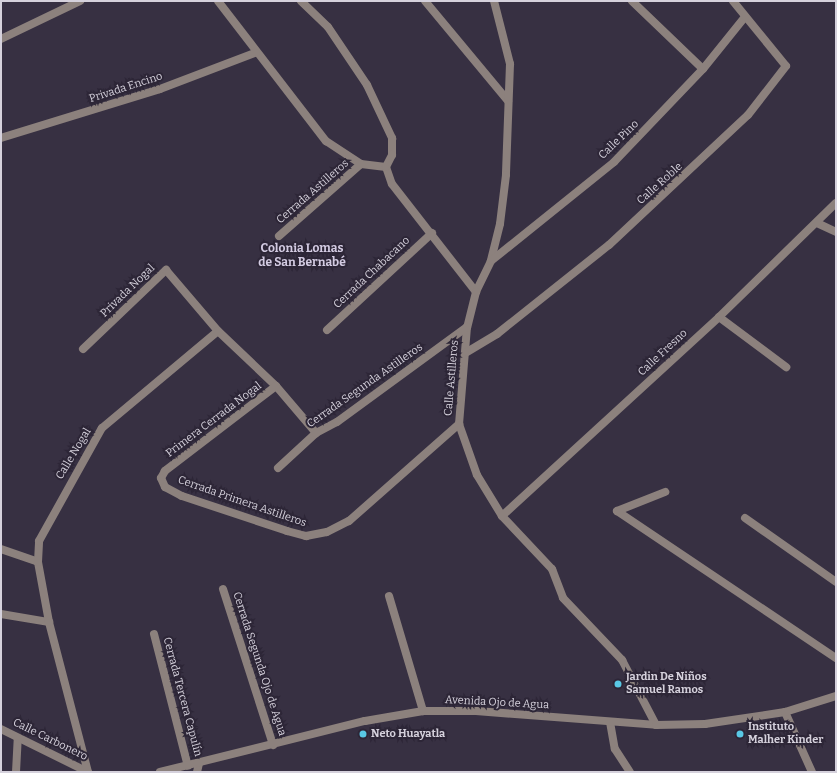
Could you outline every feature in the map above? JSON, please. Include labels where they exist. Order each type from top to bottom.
[{"type":"street","points":[[1,39],[80,1]]},
{"type":"street","points":[[218,1],[256,53],[326,141],[361,164],[386,167]]},
{"type":"street","points":[[301,1],[328,27],[367,85],[392,138],[392,155],[386,167],[392,184],[432,232],[476,292]]},
{"type":"street","points":[[425,1],[508,101]]},
{"type":"street","name":"Calle Astilleros","points":[[494,1],[510,64],[506,176],[500,224],[491,262],[476,292],[467,327],[467,352],[459,424],[477,475],[502,516],[552,569],[563,598],[622,660],[656,724]]},
{"type":"street","points":[[632,1],[702,69]]},
{"type":"street","name":"Calle Roble","points":[[467,352],[497,334],[609,245],[748,115],[786,66],[733,1]]},
{"type":"street","name":"Calle Pino","points":[[491,262],[614,162],[702,69],[745,17]]},
{"type":"street","name":"Privada Encino","points":[[1,138],[160,89],[256,53]]},
{"type":"street","name":"Cerrada Astilleros","points":[[279,236],[361,164]]},
{"type":"street","name":"Calle Fresno","points":[[502,516],[719,317],[836,203]]},
{"type":"street","points":[[817,223],[836,232]]},
{"type":"street","name":"Cerrada Chabacano","points":[[328,330],[432,232]]},
{"type":"street","name":"Privada Nogal","points":[[83,349],[166,270],[218,331]]},
{"type":"street","points":[[719,317],[786,367]]},
{"type":"street","name":"Cerrada Segunda Astilleros","points":[[278,468],[316,433],[336,422],[467,327]]},
{"type":"street","points":[[218,331],[276,386],[316,433]]},
{"type":"street","name":"Calle Nogal","points":[[88,772],[49,622],[38,562],[39,541],[102,428],[218,331]]},
{"type":"street","name":"Primera Cerrada Nogal","points":[[165,471],[276,386]]},
{"type":"street","name":"Cerrada Primera Astilleros","points":[[165,471],[161,478],[165,487],[182,496],[306,536],[327,532],[349,521],[459,424]]},
{"type":"street","points":[[665,492],[617,511],[836,658]]},
{"type":"street","points":[[745,518],[836,582]]},
{"type":"street","points":[[1,549],[38,562]]},
{"type":"street","name":"Cerrada Segunda Ojo de Agua","points":[[224,588],[273,745]]},
{"type":"street","points":[[389,596],[423,711]]},
{"type":"street","points":[[1,614],[49,622]]},
{"type":"street","name":"Cerrada Tercera Capulín","points":[[154,634],[188,766]]},
{"type":"street","name":"Avenida Ojo de Agua","points":[[160,772],[365,721],[423,711],[476,711],[610,722],[704,724],[785,712],[836,696]]},
{"type":"street","points":[[785,712],[812,772]]},
{"type":"street","points":[[610,722],[615,749],[630,772]]},
{"type":"street","name":"Calle Carbonero","points":[[1,729],[88,772]]},
{"type":"street","points":[[16,772],[18,738]]},
{"type":"street","points":[[197,772],[199,763]]},
{"type":"place","name":"Jardin De Niños Samuel Ramos","points":[[618,684]]},
{"type":"place","name":"Neto Huayatla","points":[[363,734]]},
{"type":"place","name":"Instituto Malher Kinder","points":[[740,734]]},
{"type":"district","name":"Colonia Lomas de San Bernabé","points":[[302,256]]}]
